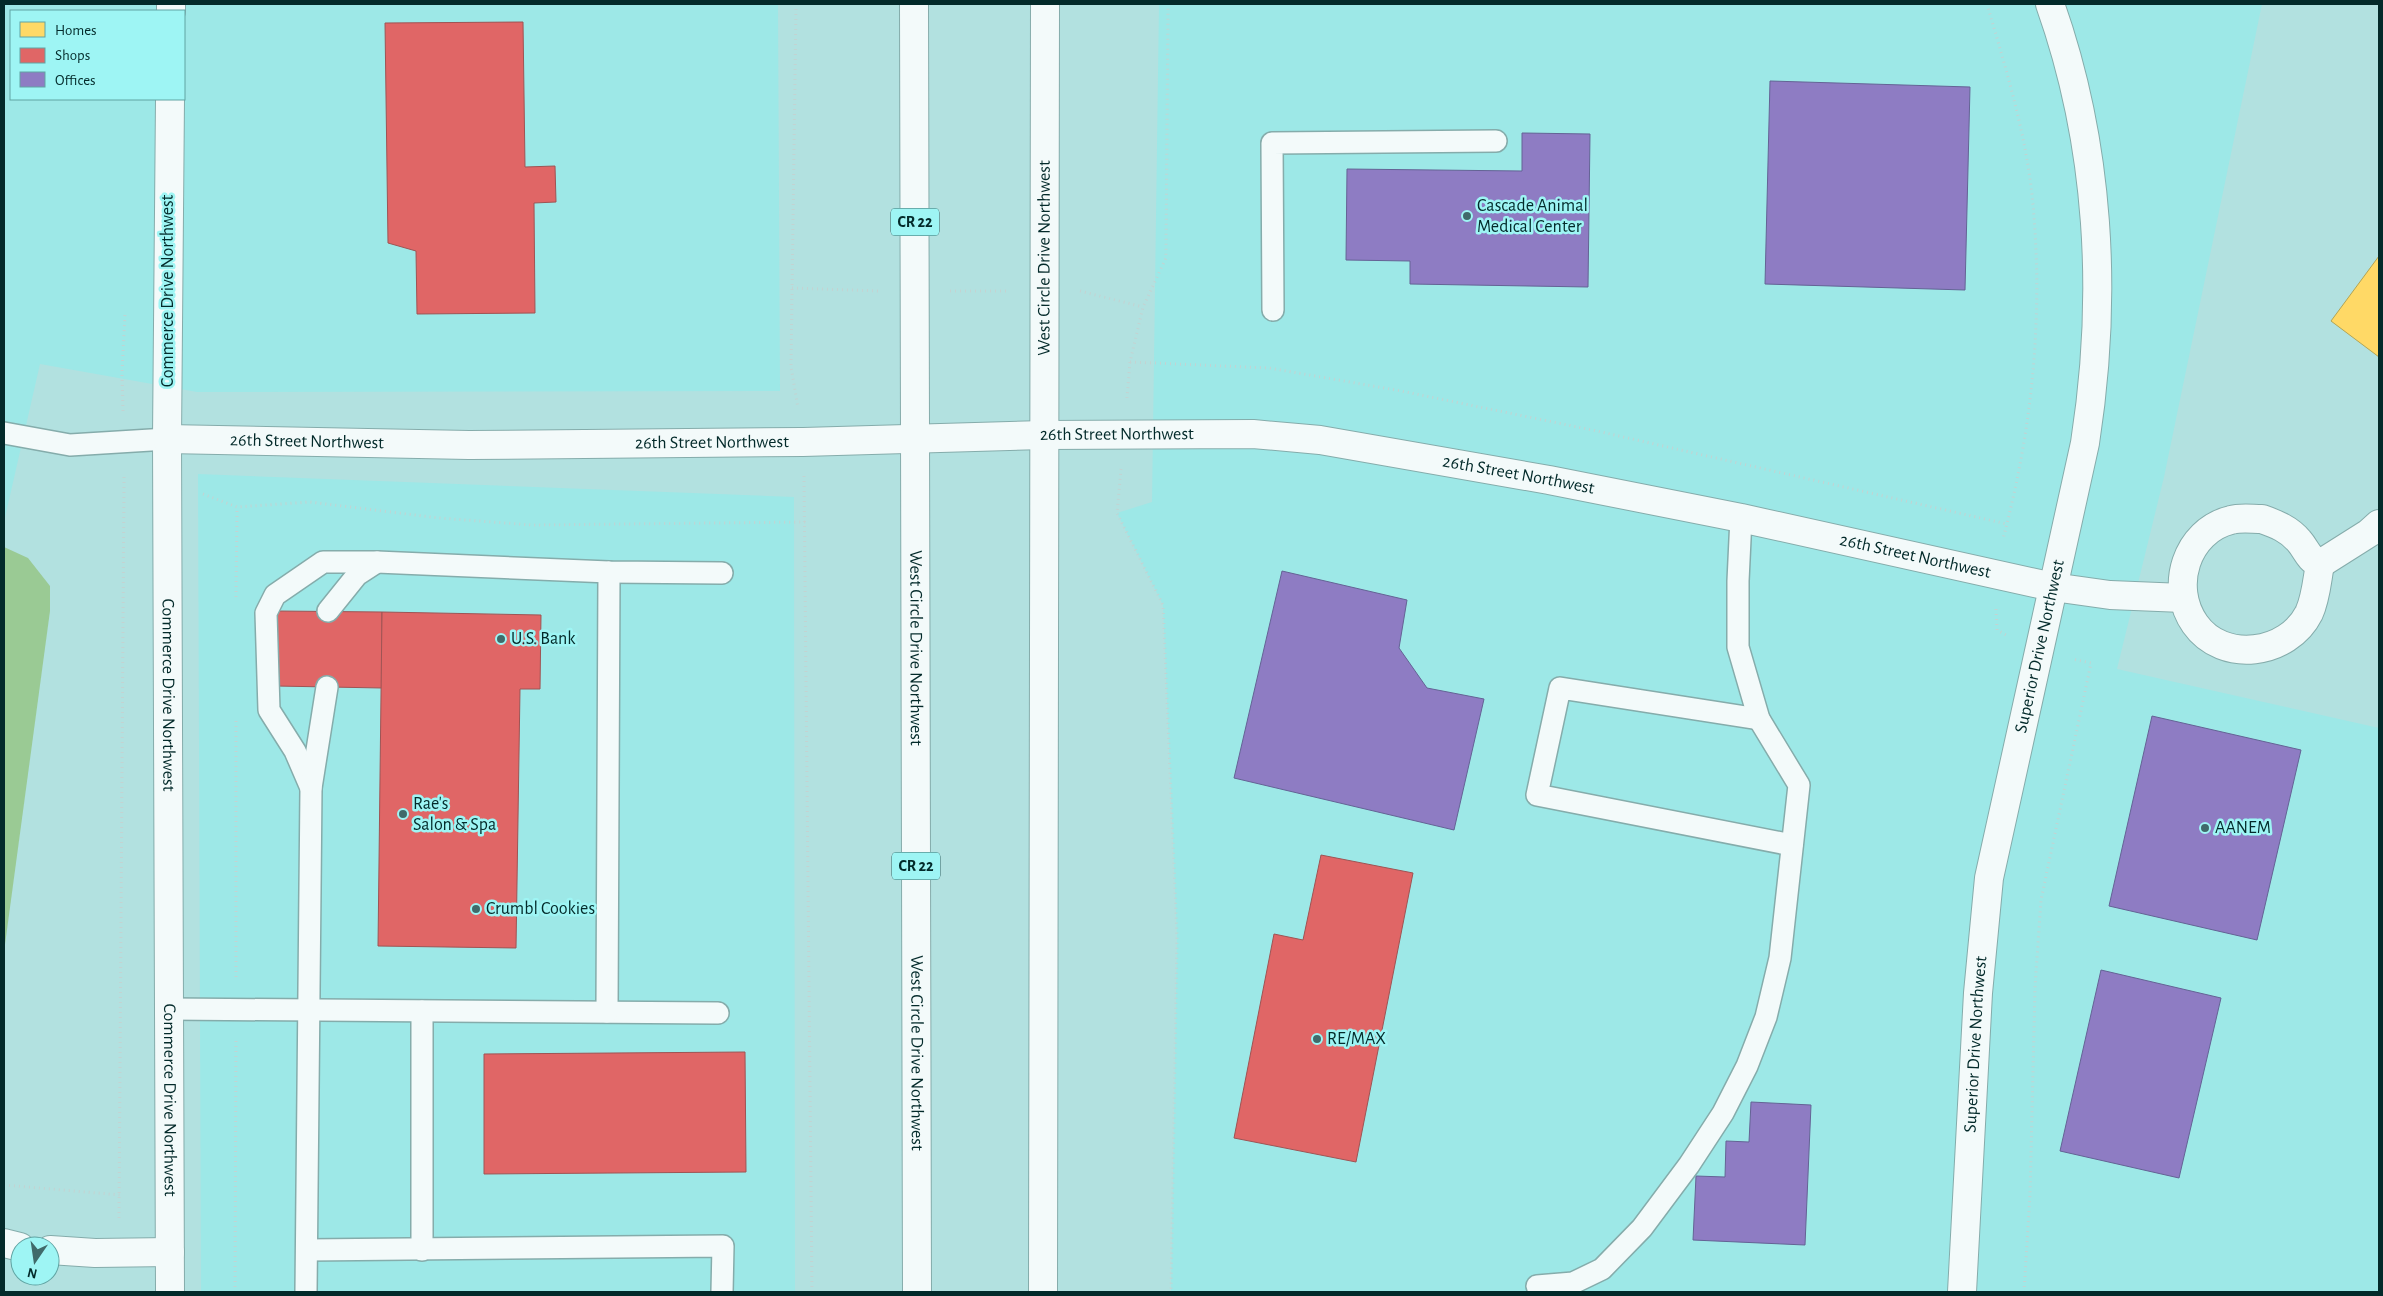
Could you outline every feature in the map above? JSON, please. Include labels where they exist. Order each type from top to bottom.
[{"type":"street","name":"West Circle Drive Northwest","points":[[914,4],[916,292],[916,1292]]},
{"type":"street","name":"West Circle Drive Northwest","points":[[1043,1292],[1045,4]]},
{"type":"street","name":"Superior Drive Northwest","points":[[1962,1292],[1978,993],[1989,878],[2085,443],[2091,406],[2098,330],[2094,204],[2090,168],[2074,90],[2050,4]]},
{"type":"street","name":"Commerce Drive Northwest","points":[[170,100],[167,439],[170,1292]]},
{"type":"street","name":"26th Street Northwest","points":[[167,439],[469,444],[803,442],[1044,435],[1253,434],[1320,440],[1549,480],[1741,518],[2053,587],[2110,595],[2183,598]]},
{"type":"street","points":[[2320,564],[2311,560],[2299,541],[2284,528],[2262,519],[2232,520],[2211,530],[2198,541],[2186,561],[2182,574],[2183,598],[2195,624],[2213,641],[2235,649],[2268,648],[2289,637],[2308,614],[2314,601],[2320,564],[2369,533],[2379,524]]},
{"type":"street","points":[[60,1251],[95,1253],[170,1252]]},
{"type":"lane","points":[[1273,310],[1272,143],[1496,141]]},
{"type":"lane","points":[[4,433],[70,444],[167,439]]},
{"type":"lane","points":[[1537,1286],[1573,1283],[1602,1270],[1642,1228],[1689,1165],[1723,1113],[1747,1066],[1766,1017],[1780,958],[1799,785],[1759,719],[1738,647],[1741,518]]},
{"type":"lane","points":[[311,788],[295,752],[268,710],[266,613],[275,595],[323,562],[377,562],[609,572],[722,572]]},
{"type":"lane","points":[[328,611],[357,575],[377,562]]},
{"type":"lane","points":[[607,1012],[609,572]]},
{"type":"lane","points":[[306,1292],[311,788],[327,687]]},
{"type":"lane","points":[[1759,719],[1560,688],[1538,795],[1792,846]]},
{"type":"lane","points":[[169,1009],[718,1013]]},
{"type":"lane","points":[[422,1011],[422,1250]]},
{"type":"lane","points":[[307,1250],[723,1246],[722,1292]]},
{"type":"path","points":[[796,4],[791,367],[803,442],[806,522],[812,1292]]},
{"type":"path","points":[[1168,4],[1166,258],[1143,307],[1130,362],[1269,368],[1396,390],[1607,433],[2007,524],[2031,406],[2038,307],[2032,194],[2014,97],[1987,4]]},
{"type":"path","points":[[792,288],[916,292],[1083,291],[1143,307]]},
{"type":"path","points":[[4,1185],[121,1195],[124,442],[122,373],[125,314]]},
{"type":"path","points":[[236,605],[236,507],[264,503],[310,502],[439,518],[532,524],[806,522]]},
{"type":"path","points":[[1117,513],[1163,605],[1177,937],[1171,1292]]},
{"type":"path","points":[[2024,1292],[2030,1195],[2035,987],[2041,900],[2091,663]]},
{"type":"path","points":[[235,1292],[236,714]]},
{"type":"shaded area","points":[[4,4],[778,4],[780,391],[197,392],[40,364],[4,522]]},
{"type":"shaded area","points":[[1159,4],[2262,4],[2164,477],[2117,669],[2379,728],[2379,1292],[1171,1292],[1177,937],[1163,605],[1117,513],[1152,502]]},
{"type":"shaded area","points":[[198,474],[794,497],[795,1292],[201,1292]]},
{"type":"shaded area","points":[[4,547],[28,558],[50,586],[50,611],[4,952]]},
{"type":"building: Homes","points":[[2379,256],[2379,357],[2331,321]]},
{"type":"building: Shops","points":[[523,22],[525,167],[555,166],[556,202],[534,203],[535,313],[417,314],[416,251],[388,243],[385,23]]},
{"type":"building: Shops","points":[[276,611],[382,612],[382,688],[276,686]]},
{"type":"building: Shops","points":[[382,612],[541,615],[540,689],[520,689],[516,948],[378,946]]},
{"type":"building: Shops","name":"RE/MAX","points":[[1321,855],[1413,873],[1356,1162],[1234,1138],[1274,934],[1303,940]]},
{"type":"building: Shops","points":[[745,1052],[746,1172],[484,1174],[484,1054]]},
{"type":"building: Offices","points":[[1770,81],[1970,87],[1965,290],[1765,284]]},
{"type":"building: Offices","name":"Cascade Animal Medical Center","points":[[1522,133],[1590,134],[1588,287],[1410,284],[1410,261],[1346,260],[1347,169],[1522,171]]},
{"type":"building: Offices","points":[[1282,571],[1407,600],[1399,648],[1427,688],[1484,699],[1454,830],[1234,778]]},
{"type":"building: Offices","name":"AANEM","points":[[2152,716],[2301,750],[2257,940],[2109,906]]},
{"type":"building: Offices","points":[[2101,970],[2221,998],[2179,1178],[2060,1151]]},
{"type":"building: Offices","points":[[1751,1102],[1811,1105],[1805,1245],[1693,1240],[1696,1176],[1725,1177],[1726,1141],[1749,1142]]},
{"type":"place","name":"Cascade Animal Medical Center","points":[[1467,216]]},
{"type":"place","name":"U.S. Bank","points":[[501,639]]},
{"type":"place","name":"Rae's Salon & Spa","points":[[403,814]]},
{"type":"place","name":"AANEM","points":[[2205,828]]},
{"type":"place","name":"Crumbl Cookies","points":[[476,909]]},
{"type":"place","name":"RE/MAX","points":[[1317,1039]]}]
